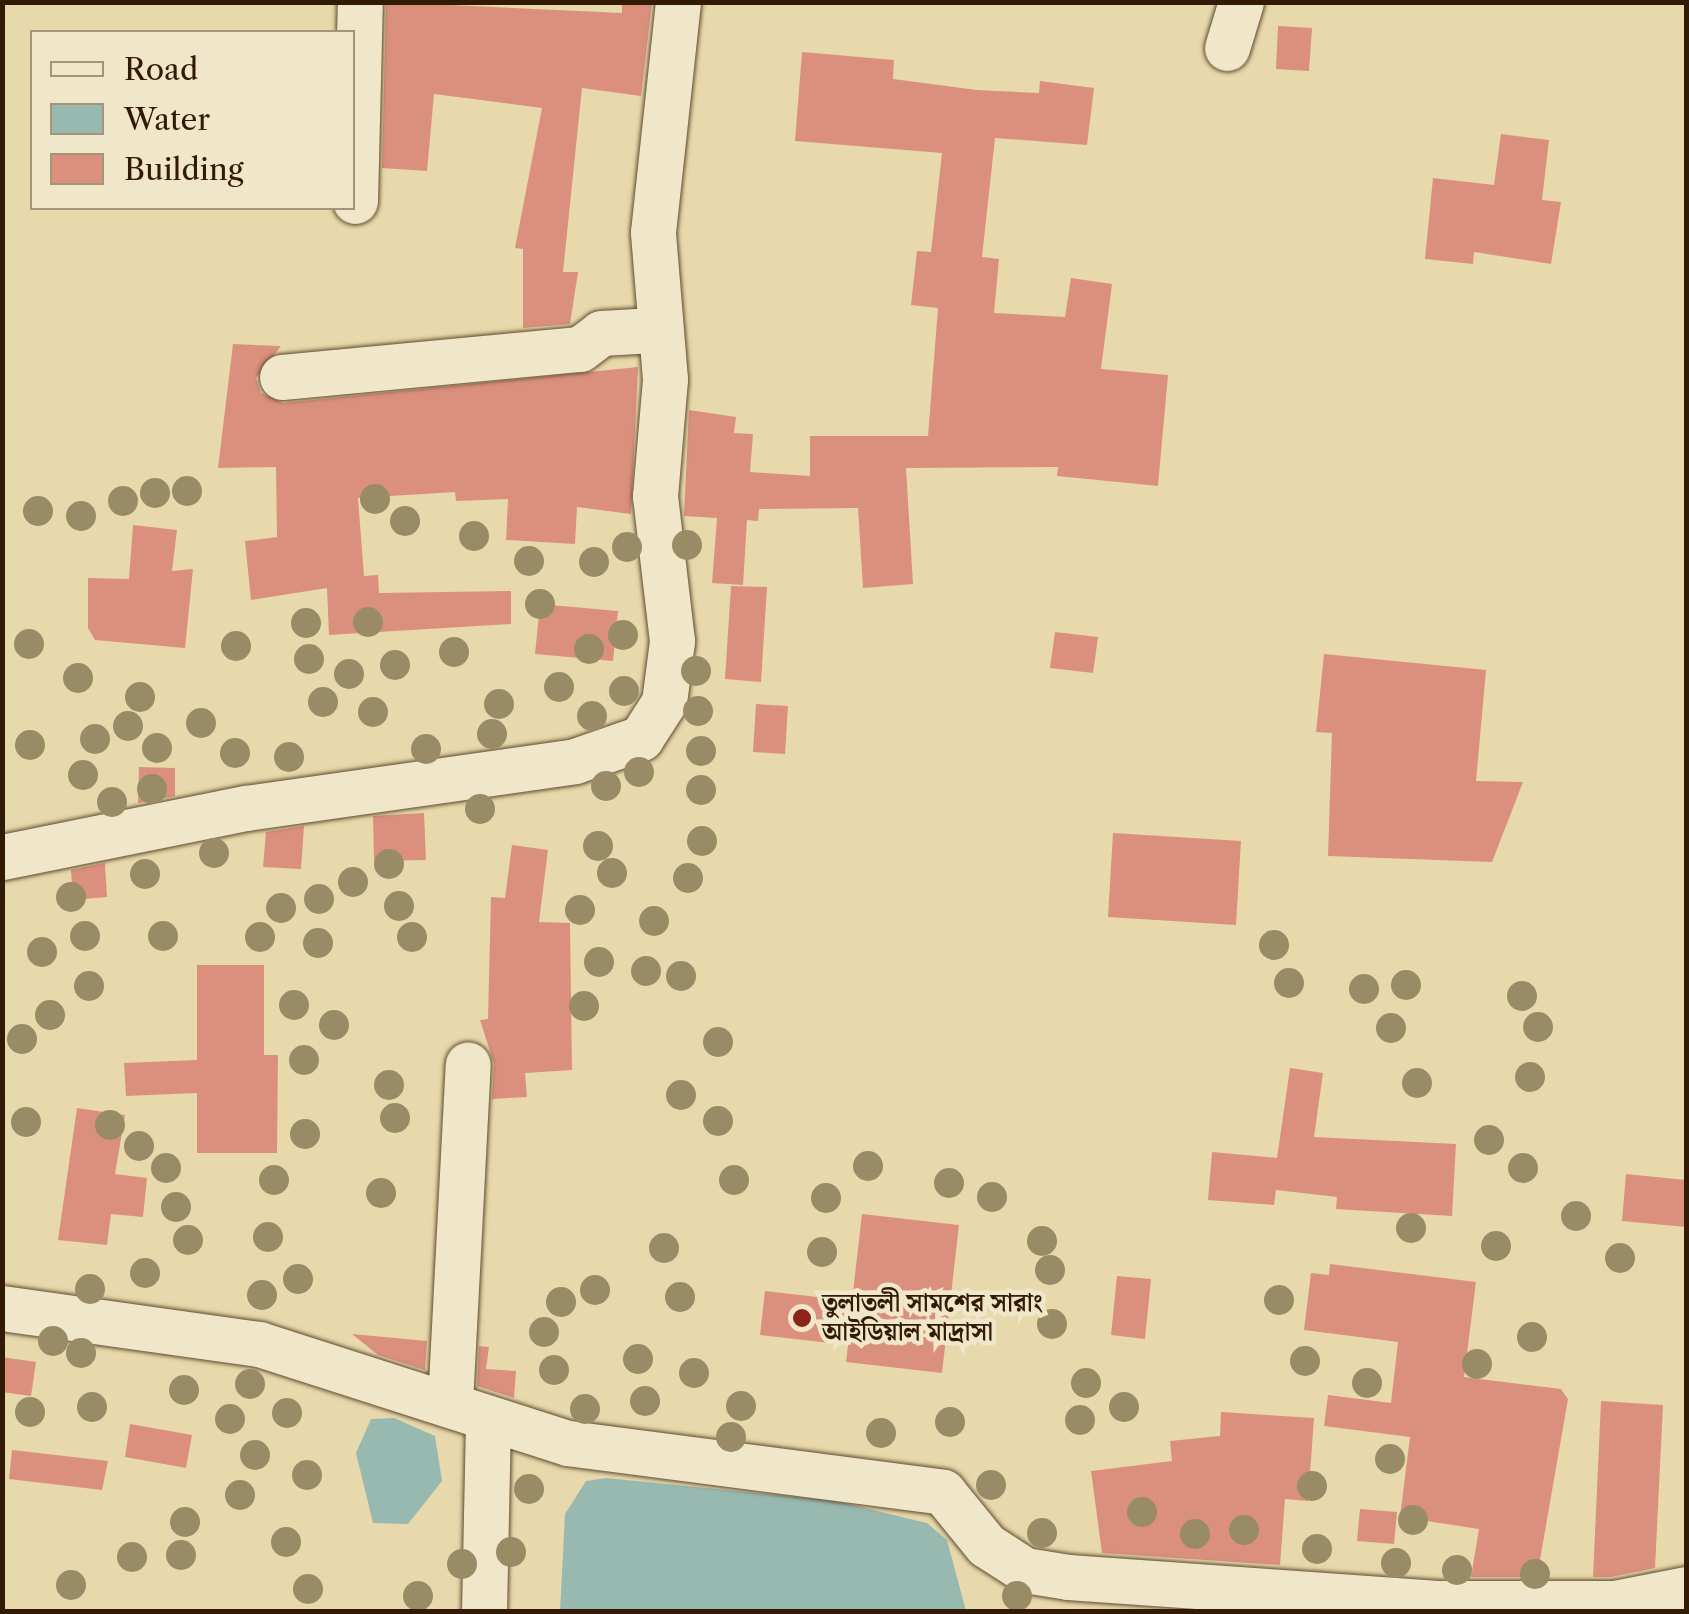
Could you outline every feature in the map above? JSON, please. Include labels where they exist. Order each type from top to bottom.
[{"type":"street","points":[[355,202],[360,2]]},
{"type":"street","points":[[2,857],[246,808],[576,760],[641,738],[664,702],[672,641],[655,496],[666,379],[654,330],[654,232],[678,2]]},
{"type":"street","points":[[1227,48],[1240,2]]},
{"type":"street","points":[[282,376],[580,349],[601,333],[654,330]]},
{"type":"street","points":[[468,1064],[469,1410],[484,1612]]},
{"type":"street","points":[[2,1308],[259,1344],[469,1410],[618,1451],[943,1492],[986,1545],[1068,1594],[1614,1603],[1686,1589]]},
{"type":"water","points":[[394,1418],[435,1436],[442,1481],[408,1524],[373,1523],[356,1453],[371,1419]]},
{"type":"water","points":[[606,1478],[836,1501],[927,1523],[947,1540],[966,1611],[560,1612],[565,1514],[586,1481]]},
{"type":"building","points":[[386,2],[622,13],[622,2],[652,2],[641,96],[582,88],[563,272],[578,272],[570,324],[523,328],[523,249],[515,248],[542,108],[434,94],[427,171],[382,168]]},
{"type":"building","points":[[1278,26],[1312,28],[1309,71],[1276,69]]},
{"type":"building","points":[[802,52],[894,60],[893,79],[977,90],[1039,93],[1040,81],[1094,88],[1087,145],[995,138],[982,257],[999,259],[994,313],[1065,317],[1071,278],[1112,284],[1101,369],[1168,375],[1158,486],[1057,476],[1058,467],[906,468],[913,584],[863,588],[858,508],[759,509],[758,521],[747,520],[743,585],[712,583],[717,518],[684,516],[689,410],[736,417],[734,433],[753,434],[750,472],[810,476],[810,436],[928,436],[938,308],[911,305],[917,251],[931,252],[942,153],[795,141]]},
{"type":"building","points":[[1501,134],[1549,140],[1542,200],[1561,202],[1551,264],[1474,252],[1473,264],[1425,259],[1433,178],[1494,185]]},
{"type":"building","points":[[233,344],[281,346],[256,378],[261,393],[283,403],[638,367],[631,514],[577,507],[575,544],[506,540],[508,499],[456,501],[455,492],[358,498],[364,576],[378,575],[379,593],[511,591],[511,624],[329,635],[327,588],[251,600],[245,541],[277,537],[276,467],[218,468]]},
{"type":"building","points":[[133,525],[177,530],[172,571],[193,569],[185,648],[95,640],[88,628],[88,578],[129,579]]},
{"type":"building","points":[[731,586],[767,587],[761,682],[725,679]]},
{"type":"building","points":[[540,604],[618,611],[613,661],[535,654]]},
{"type":"building","points":[[1055,632],[1098,637],[1093,673],[1050,668]]},
{"type":"building","points":[[1324,654],[1486,670],[1476,781],[1523,782],[1492,862],[1328,856],[1332,733],[1316,732]]},
{"type":"building","points":[[756,704],[788,706],[785,754],[753,752]]},
{"type":"building","points":[[139,767],[175,768],[175,796],[138,803]]},
{"type":"building","points":[[424,813],[426,860],[374,861],[373,816]]},
{"type":"building","points":[[304,826],[301,869],[263,867],[266,832]]},
{"type":"building","points":[[1113,833],[1241,841],[1236,925],[1108,917]]},
{"type":"building","points":[[512,845],[548,850],[539,922],[570,923],[572,1070],[525,1073],[527,1097],[492,1099],[494,1064],[480,1020],[488,1019],[491,897],[505,898]]},
{"type":"building","points":[[105,863],[107,897],[73,900],[71,870]]},
{"type":"building","points":[[197,965],[264,965],[264,1055],[278,1055],[277,1153],[197,1153],[197,1093],[126,1096],[124,1063],[197,1060]]},
{"type":"building","points":[[1290,1068],[1323,1073],[1314,1137],[1456,1144],[1452,1216],[1336,1209],[1337,1197],[1276,1190],[1274,1205],[1208,1200],[1212,1152],[1277,1158]]},
{"type":"building","points":[[77,1108],[125,1115],[115,1174],[147,1178],[143,1217],[111,1214],[107,1245],[58,1240]]},
{"type":"building","points":[[1626,1174],[1686,1180],[1686,1227],[1622,1221]]},
{"type":"building","points":[[862,1214],[959,1225],[942,1373],[846,1362],[848,1345],[760,1335],[765,1291],[852,1301]]},
{"type":"building","points":[[1330,1264],[1476,1282],[1464,1377],[1561,1389],[1568,1399],[1537,1577],[1471,1577],[1479,1529],[1400,1517],[1410,1437],[1324,1426],[1328,1395],[1391,1403],[1398,1342],[1304,1330],[1311,1273],[1329,1275]]},
{"type":"building","points":[[1117,1276],[1151,1279],[1145,1339],[1111,1335]]},
{"type":"building","points":[[352,1334],[427,1341],[425,1370],[378,1355]]},
{"type":"building","points":[[479,1346],[489,1347],[486,1369],[516,1371],[514,1398],[477,1386]]},
{"type":"building","points":[[2,1357],[36,1362],[31,1396],[2,1392]]},
{"type":"building","points":[[1601,1401],[1663,1405],[1655,1568],[1611,1577],[1593,1577]]},
{"type":"building","points":[[1221,1412],[1314,1418],[1308,1501],[1285,1499],[1280,1565],[1102,1553],[1091,1471],[1172,1461],[1170,1441],[1220,1436]]},
{"type":"building","points":[[130,1424],[192,1435],[186,1468],[125,1457]]},
{"type":"building","points":[[12,1450],[108,1461],[102,1490],[9,1479]]},
{"type":"building","points":[[1360,1509],[1397,1512],[1394,1544],[1357,1541]]},
{"type":"place","name":"তুলাতলী সামশের সারাং আইডিয়াল মাদ্রাসা","points":[[802,1318]]}]
